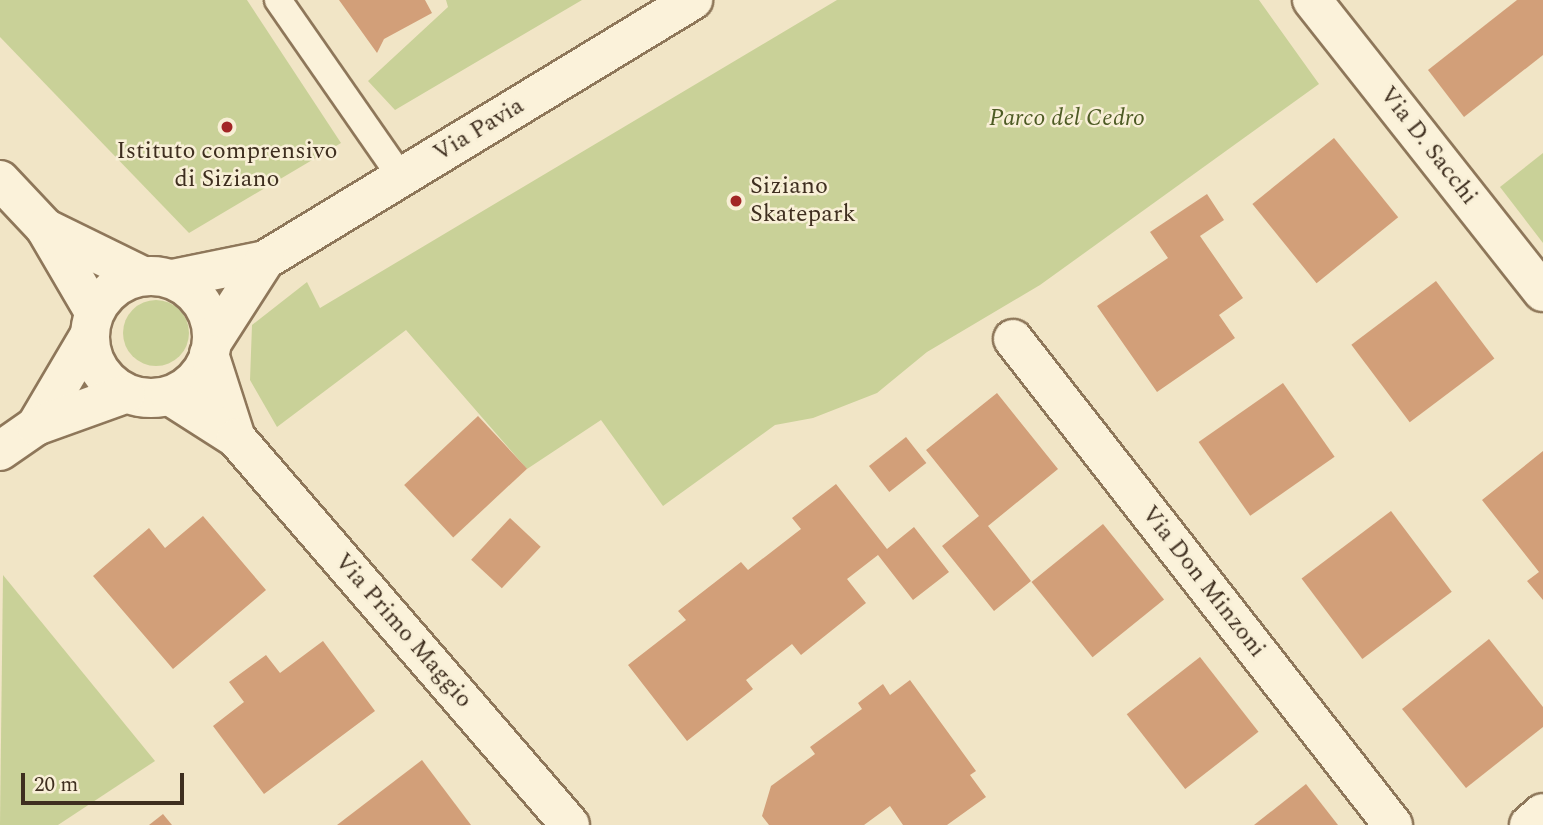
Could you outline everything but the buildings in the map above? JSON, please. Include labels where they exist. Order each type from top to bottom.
[{"type":"street","name":"Via Pavia","points":[[157,278],[265,260],[693,0]]},
{"type":"street","name":"Via D. Sacchi","points":[[1312,0],[1543,292]]},
{"type":"street","name":"Via Primo Maggio","points":[[0,180],[45,228],[91,324],[100,370],[125,394]]},
{"type":"street","name":"Via Primo Maggio","points":[[45,228],[196,294],[209,315],[211,347],[236,438]]},
{"type":"street","name":"Via Pavia","points":[[211,347],[265,260]]},
{"type":"street","points":[[36,426],[108,293],[123,281],[157,278]]},
{"type":"street","name":"Via Don Minzoni","points":[[1013,339],[1392,825]]},
{"type":"street","points":[[0,451],[36,426],[125,394],[147,399],[170,396],[190,385],[211,347]]},
{"type":"street","name":"Via Primo Maggio","points":[[170,396],[236,438],[570,825]]},
{"type":"street","points":[[1529,825],[1543,813]]},
{"type":"lane","points":[[278,0],[401,177]]},
{"type":"green space","name":"Istituto comprensivo di Siziano","points":[[0,0],[247,0],[341,143],[189,233],[0,37]]},
{"type":"green space","points":[[446,0],[582,0],[395,110],[368,81],[448,7]]},
{"type":"green space","name":"Parco del Cedro","points":[[837,0],[1259,0],[1319,84],[1040,285],[927,352],[877,393],[813,418],[775,425],[663,506],[601,420],[527,469],[406,330],[277,427],[250,380],[252,325],[307,282],[320,308]]},
{"type":"green space","points":[[1543,153],[1543,243],[1500,187]]},
{"type":"green space","points":[[156,300],[169,302],[179,310],[187,320],[187,346],[179,356],[169,364],[156,366],[143,364],[133,356],[125,346],[123,333],[125,320],[133,310],[143,302]]},
{"type":"green space","points":[[3,575],[155,761],[58,825],[0,825]]},
{"type":"place","name":"Istituto comprensivo di Siziano","points":[[227,127]]},
{"type":"place","name":"Siziano Skatepark","points":[[736,201]]}]
